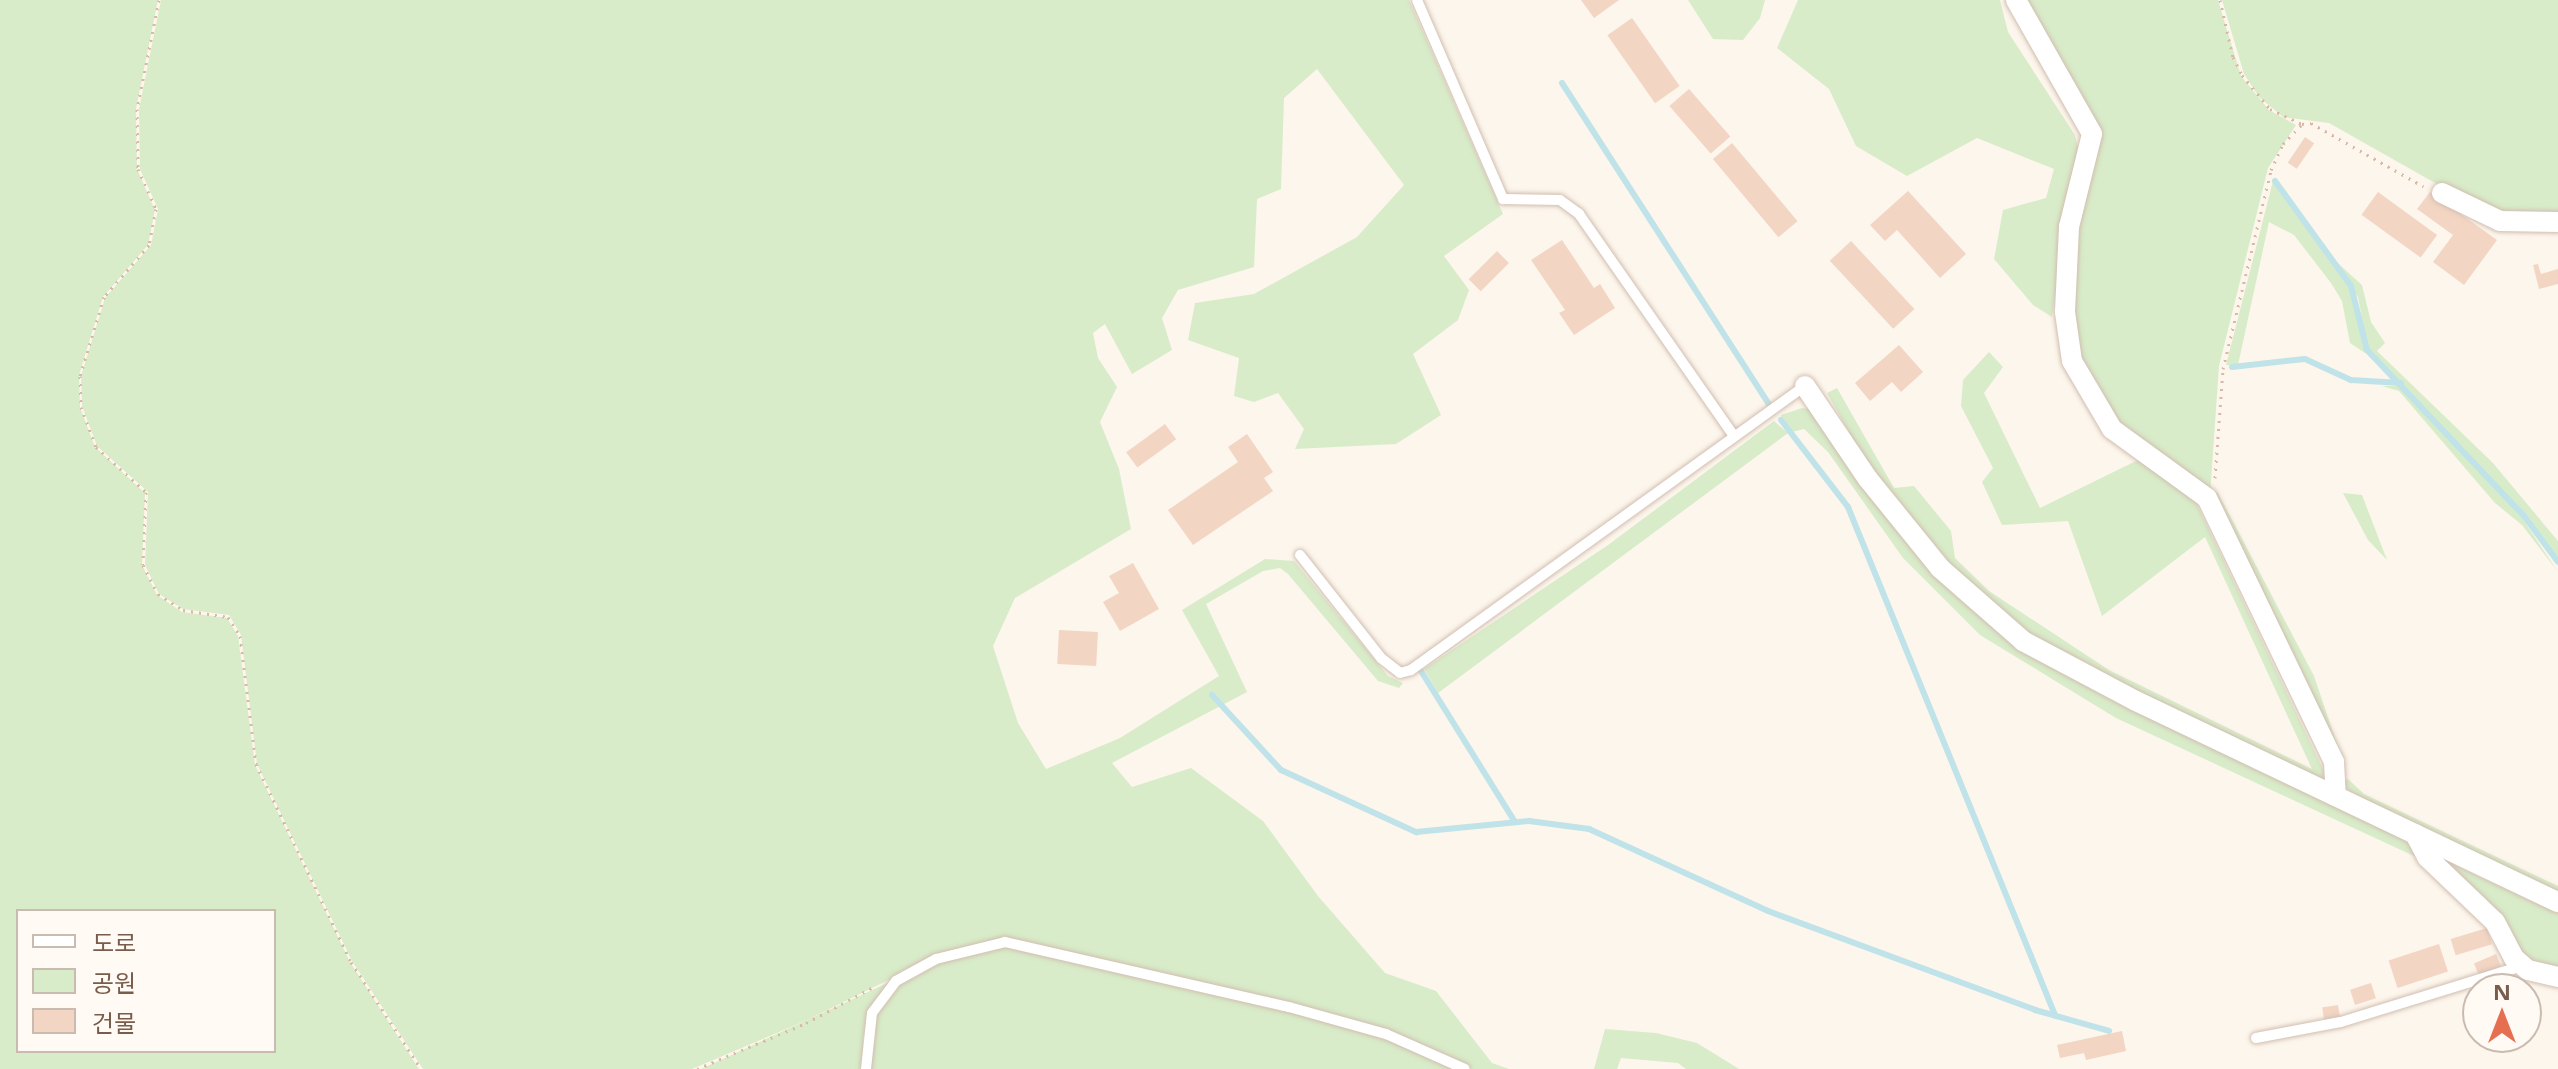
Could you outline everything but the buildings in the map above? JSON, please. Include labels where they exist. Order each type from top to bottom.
[{"type":"street","points":[[2016,0],[2092,134],[2069,227],[2065,312],[2072,361],[2112,429],[2200,489],[2334,762],[2336,796]]},
{"type":"street","points":[[2442,193],[2500,221],[2558,222]]},
{"type":"street","points":[[1805,386],[1868,479],[1940,568],[2023,641],[2558,902]]},
{"type":"street","points":[[2415,834],[2427,857],[2495,922],[2522,966],[2558,977]]},
{"type":"lane","points":[[1417,0],[1503,199],[1560,200],[1579,214],[1733,435]]},
{"type":"lane","points":[[1300,555],[1381,658],[1400,673],[1411,670],[1805,386]]},
{"type":"lane","points":[[866,1069],[865,1038],[872,1013],[896,981],[936,959],[1005,942],[1289,1007],[1386,1034],[1465,1069]]},
{"type":"lane","points":[[2256,1038],[2341,1022],[2522,966]]},
{"type":"path","points":[[159,0],[137,109],[138,169],[156,209],[149,245],[104,297],[80,376],[81,407],[96,447],[146,492],[143,565],[158,594],[183,610],[228,617],[240,636],[256,764],[351,962],[421,1069]]},
{"type":"path","points":[[2220,0],[2233,57],[2242,75],[2270,109],[2302,124],[2322,129],[2411,182],[2442,193]]},
{"type":"path","points":[[2211,510],[2223,369],[2271,170],[2283,144],[2302,124]]},
{"type":"path","points":[[697,1069],[806,1023],[883,982]]},
{"type":"green space","points":[[0,0],[158,0],[136,109],[137,169],[155,210],[148,245],[103,297],[79,375],[80,407],[95,447],[145,493],[142,565],[157,595],[182,612],[227,618],[238,636],[255,765],[350,962],[419,1069],[0,1069]]},
{"type":"green space","points":[[161,0],[1409,0],[1503,214],[1444,256],[1469,290],[1458,320],[1413,354],[1441,415],[1396,444],[1295,449],[1304,429],[1278,393],[1254,402],[1234,396],[1239,358],[1188,340],[1195,303],[1254,294],[1357,237],[1404,185],[1317,69],[1284,98],[1281,189],[1257,199],[1254,267],[1178,290],[1162,318],[1172,350],[1132,374],[1105,324],[1093,333],[1098,358],[1117,387],[1100,422],[1119,469],[1131,529],[1015,598],[993,646],[1018,723],[1046,769],[1120,738],[1219,676],[1182,610],[1265,559],[1294,561],[1388,676],[1403,683],[1399,688],[1378,681],[1288,574],[1280,568],[1263,571],[1206,604],[1247,692],[1112,763],[1132,787],[1191,768],[1263,821],[1318,896],[1385,973],[1436,991],[1492,1063],[1509,1069],[1471,1069],[1290,1004],[1005,939],[935,957],[805,1021],[692,1069],[423,1069],[352,961],[257,764],[241,635],[229,615],[183,609],[159,594],[145,565],[148,492],[97,446],[82,406],[81,376],[105,298],[151,245],[158,209],[140,169],[139,109]]},
{"type":"green space","points":[[1688,0],[1765,0],[1760,18],[1743,40],[1713,39]]},
{"type":"green space","points":[[1798,0],[2000,0],[2008,32],[2075,135],[2078,148],[2052,317],[2033,305],[1994,259],[2003,210],[2046,198],[2054,169],[1977,138],[1907,176],[1856,146],[1829,89],[1777,48]]},
{"type":"green space","points":[[2015,0],[2218,0],[2241,76],[2269,110],[2296,125],[2268,168],[2219,366],[2210,496],[2136,445],[2074,358],[2070,272],[2092,145]]},
{"type":"green space","points":[[2222,0],[2558,0],[2558,219],[2511,217],[2451,192],[2329,123],[2283,117],[2259,97],[2244,74]]},
{"type":"green space","points":[[2273,181],[2351,290],[2365,353],[2350,343],[2342,301],[2331,283],[2294,235],[2269,222],[2238,365],[2226,365]]},
{"type":"green space","points":[[2330,256],[2362,285],[2371,322],[2385,343],[2377,351],[2493,463],[2558,541],[2558,559],[2526,515],[2368,349],[2358,297]]},
{"type":"green space","points":[[1989,352],[2003,367],[1984,393],[2040,508],[2138,460],[2192,494],[2324,771],[2323,784],[2045,645],[1975,596],[1876,480],[1827,393],[1837,388],[1894,488],[1914,486],[1951,531],[1955,558],[1989,591],[2109,670],[2312,769],[2205,537],[2102,616],[2068,521],[2002,525],[1982,482],[1993,468],[1961,406],[1963,380]]},
{"type":"green space","points":[[2382,386],[2401,386],[2522,518],[2558,572],[2522,525],[2495,503],[2399,391]]},
{"type":"green space","points":[[1802,408],[1809,409],[1903,538],[1956,596],[2026,653],[2412,843],[2427,862],[2116,718],[1980,635],[1903,558],[1828,452],[1804,429],[1792,432],[1782,419],[1781,415]]},
{"type":"green space","points":[[1774,421],[1788,433],[1438,693],[1424,669],[1608,545]]},
{"type":"green space","points":[[2217,491],[2314,676],[2342,759],[2213,509]]},
{"type":"green space","points":[[2343,493],[2362,495],[2387,560],[2368,540]]},
{"type":"green space","points":[[2348,779],[2364,794],[2558,886],[2558,897],[2356,800],[2342,781]]},
{"type":"green space","points":[[2430,854],[2558,913],[2558,973],[2532,964]]},
{"type":"green space","points":[[1005,945],[1153,976],[1385,1037],[1458,1069],[869,1069],[875,1014],[898,983],[938,962]]},
{"type":"green space","points":[[896,979],[870,1012],[863,1038],[863,1069],[701,1069]]},
{"type":"green space","points":[[1605,1029],[1656,1033],[1697,1043],[1739,1069],[1686,1069],[1678,1063],[1621,1058],[1617,1069],[1594,1069]]},
{"type":"waterway","points":[[1562,83],[1768,403]]},
{"type":"waterway","points":[[2275,181],[2351,286],[2367,350],[2524,516],[2558,562]]},
{"type":"waterway","points":[[2232,367],[2305,359],[2351,380],[2401,383]]},
{"type":"waterway","points":[[1781,420],[1848,507],[2055,1015]]},
{"type":"waterway","points":[[1421,671],[1515,822]]},
{"type":"waterway","points":[[1212,695],[1281,770],[1416,832],[1529,821],[1589,829],[1768,911],[2035,1010],[2109,1031]]}]
